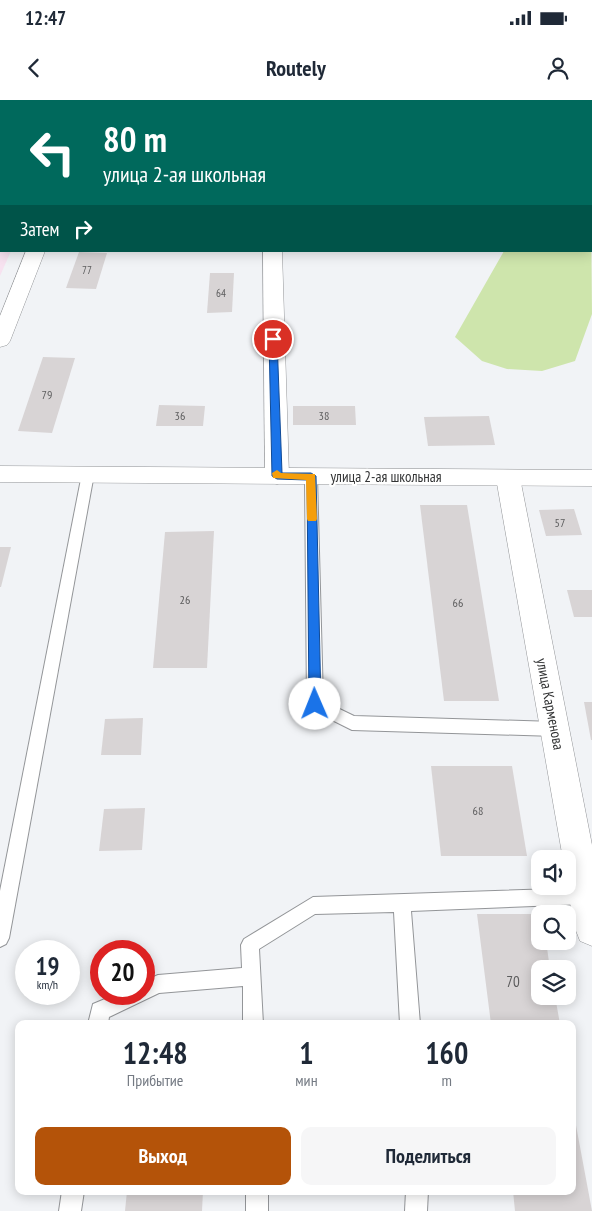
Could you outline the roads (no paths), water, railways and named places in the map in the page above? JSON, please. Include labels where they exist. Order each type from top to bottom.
[{"type":"street","points":[[0,341],[36,252]]},
{"type":"street","points":[[272,252],[277,476]]},
{"type":"street","name":"улица 2-ая школьная","points":[[0,474],[592,478]]},
{"type":"street","name":"улица Карменова","points":[[508,478],[592,930]]},
{"type":"lane","points":[[0,938],[88,474]]},
{"type":"lane","points":[[311,476],[315,704],[352,723],[555,728]]},
{"type":"lane","points":[[253,1020],[250,945],[313,906],[586,896]]},
{"type":"lane","points":[[402,903],[410,1020]]},
{"type":"lane","points":[[155,986],[252,976]]},
{"type":"lane","points":[[99,1020],[100,1011],[113,1005]]},
{"type":"lane","points":[[70,1211],[72,1195]]},
{"type":"lane","points":[[257,1195],[257,1211]]},
{"type":"lane","points":[[416,1211],[417,1195]]}]
